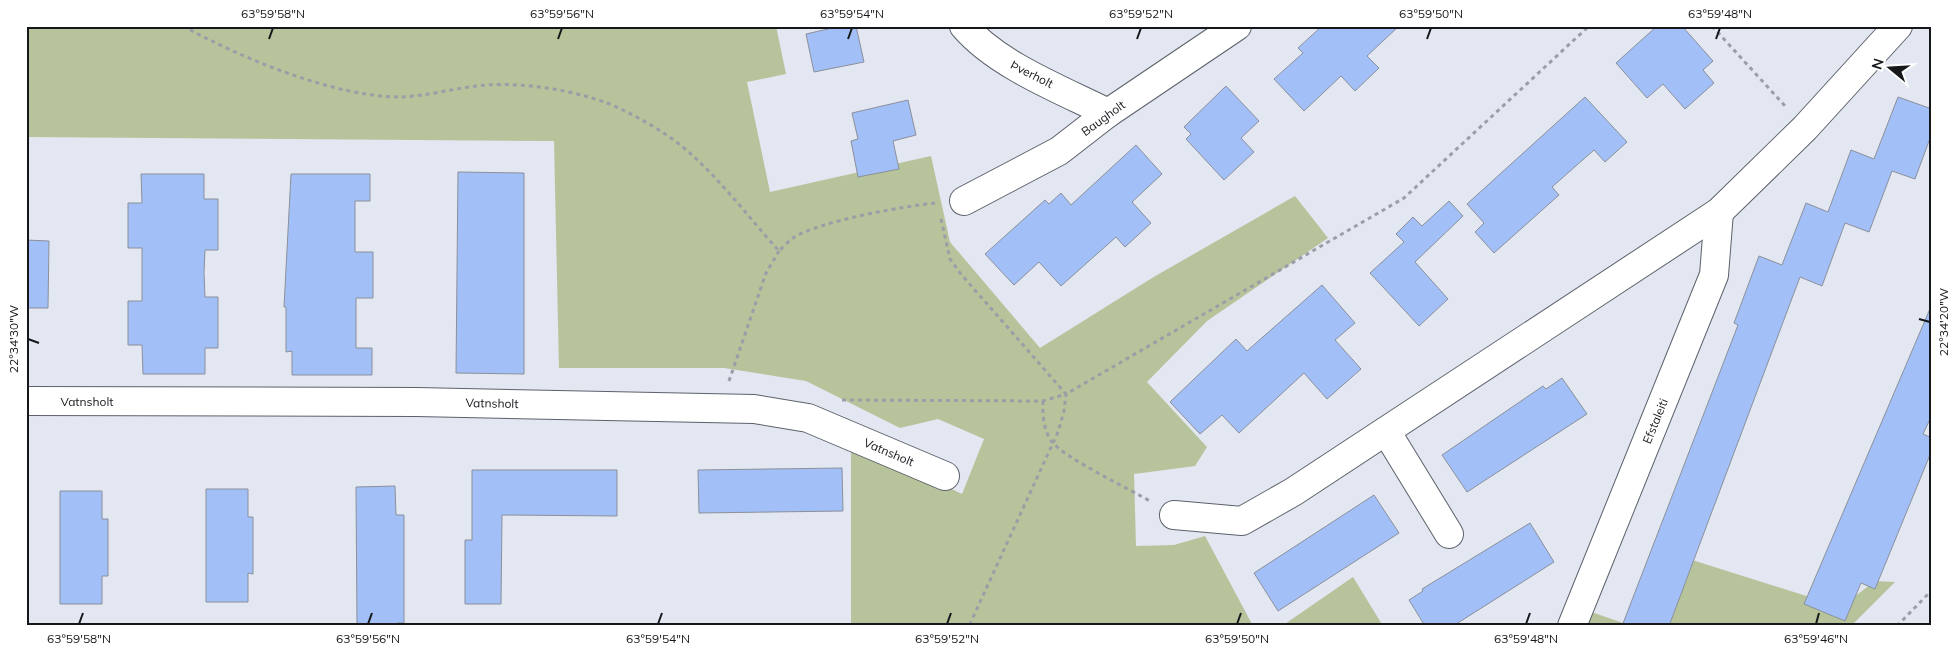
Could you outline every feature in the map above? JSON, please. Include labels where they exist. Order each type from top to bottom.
[{"type":"street","name":"Þverholt","points":[[964,26],[978,43],[1006,61],[1108,113]]},
{"type":"street","name":"Baugholt","points":[[948,206],[1059,151],[1108,113],[1237,26]]},
{"type":"street","points":[[1174,515],[1242,521],[1293,492],[1719,212],[1805,128],[1898,26]]},
{"type":"street","name":"Efstaleiti","points":[[1572,626],[1714,275],[1719,212]]},
{"type":"street","name":"Vatnsholt","points":[[26,401],[417,402],[754,409],[808,418],[945,476]]},
{"type":"street","points":[[1386,431],[1449,534]]},
{"type":"path","points":[[183,26],[261,62],[316,81],[364,94],[402,97],[487,85],[523,84],[561,91],[622,109],[663,133],[693,155],[779,251]]},
{"type":"path","points":[[808,418],[830,400],[1043,401],[1066,394],[1404,198],[1589,26]]},
{"type":"path","points":[[1712,26],[1805,128]]},
{"type":"path","points":[[721,408],[766,273],[779,251],[794,238],[824,226],[893,210],[948,206],[950,259],[1066,394],[1064,411],[1052,442],[968,626]]},
{"type":"path","points":[[1043,401],[1046,427],[1052,442],[1070,456],[1174,515]]},
{"type":"path","points":[[1897,626],[1932,590]]},
{"type":"green space","points":[[26,26],[776,26],[786,74],[747,82],[770,192],[931,156],[950,242],[1040,348],[1152,278],[1295,196],[1328,238],[1207,321],[1147,382],[1207,447],[1195,466],[1134,474],[1136,546],[1174,545],[1205,536],[1253,626],[851,626],[851,441],[962,494],[984,439],[938,419],[900,428],[806,381],[724,368],[559,368],[554,141],[26,137]]},
{"type":"green space","points":[[1689,559],[1841,607],[1875,581],[1895,582],[1851,626],[1655,626]]},
{"type":"green space","points":[[1353,577],[1383,626],[1282,626]]},
{"type":"green space","points":[[1574,606],[1632,626],[1567,626]]},
{"type":"building","points":[[827,26],[856,26],[864,62],[814,72],[806,34],[828,29]]},
{"type":"building","points":[[1322,26],[1399,26],[1367,56],[1379,68],[1355,91],[1341,76],[1304,111],[1274,79],[1303,53],[1298,48]]},
{"type":"building","points":[[1657,26],[1682,26],[1713,61],[1703,70],[1714,83],[1685,109],[1663,84],[1647,98],[1616,63]]},
{"type":"building","points":[[1226,86],[1259,121],[1241,138],[1254,152],[1224,180],[1186,139],[1191,134],[1184,127]]},
{"type":"building","points":[[1585,97],[1627,142],[1605,162],[1594,150],[1552,187],[1559,195],[1494,253],[1475,232],[1484,223],[1467,204]]},
{"type":"building","points":[[1898,97],[1932,109],[1932,133],[1915,179],[1892,171],[1869,232],[1845,223],[1822,286],[1800,277],[1669,626],[1622,626],[1738,325],[1734,323],[1759,256],[1782,265],[1806,203],[1828,212],[1851,150],[1874,159]]},
{"type":"building","points":[[908,100],[916,135],[893,141],[899,169],[858,177],[851,141],[858,139],[852,113]]},
{"type":"building","points":[[1136,145],[1162,174],[1132,202],[1151,223],[1125,247],[1116,237],[1061,286],[1039,262],[1014,285],[985,254],[1045,200],[1049,204],[1061,193],[1071,205]]},
{"type":"building","points":[[458,172],[524,173],[524,374],[456,373]]},
{"type":"building","points":[[141,174],[204,174],[204,199],[218,199],[218,250],[205,250],[204,273],[205,297],[218,297],[218,348],[205,348],[205,374],[143,374],[142,345],[128,345],[128,301],[142,301],[142,248],[128,248],[128,203],[142,203]]},
{"type":"building","points":[[291,174],[370,174],[370,201],[355,201],[355,252],[373,252],[373,298],[356,298],[356,348],[372,348],[372,375],[292,375],[292,351],[286,352],[286,307],[284,307]]},
{"type":"building","points":[[1449,201],[1463,216],[1415,262],[1448,299],[1419,326],[1370,273],[1404,242],[1396,234],[1413,217],[1422,226]]},
{"type":"building","points":[[26,240],[49,241],[48,308],[26,308]]},
{"type":"building","points":[[1322,285],[1355,323],[1335,340],[1361,369],[1327,399],[1304,373],[1239,433],[1222,415],[1200,434],[1170,402],[1236,339],[1247,351]]},
{"type":"building","points":[[1932,304],[1932,415],[1923,434],[1932,438],[1932,450],[1875,589],[1861,583],[1845,621],[1804,604]]},
{"type":"building","points":[[1562,378],[1587,414],[1467,492],[1442,455],[1543,386],[1546,389]]},
{"type":"building","points":[[842,468],[843,511],[699,513],[698,470]]},
{"type":"building","points":[[472,470],[617,470],[617,516],[502,515],[501,604],[465,604],[465,540],[472,540]]},
{"type":"building","points":[[395,486],[396,515],[404,515],[404,623],[397,623],[397,626],[357,626],[356,487]]},
{"type":"building","points":[[206,489],[248,489],[248,517],[253,517],[253,574],[248,573],[248,602],[206,602]]},
{"type":"building","points":[[60,491],[102,491],[102,519],[108,519],[108,576],[102,576],[102,604],[60,604]]},
{"type":"building","points":[[1374,495],[1399,533],[1278,611],[1254,573]]},
{"type":"building","points":[[1530,523],[1554,562],[1453,626],[1425,626],[1409,600],[1423,591],[1422,589]]}]
